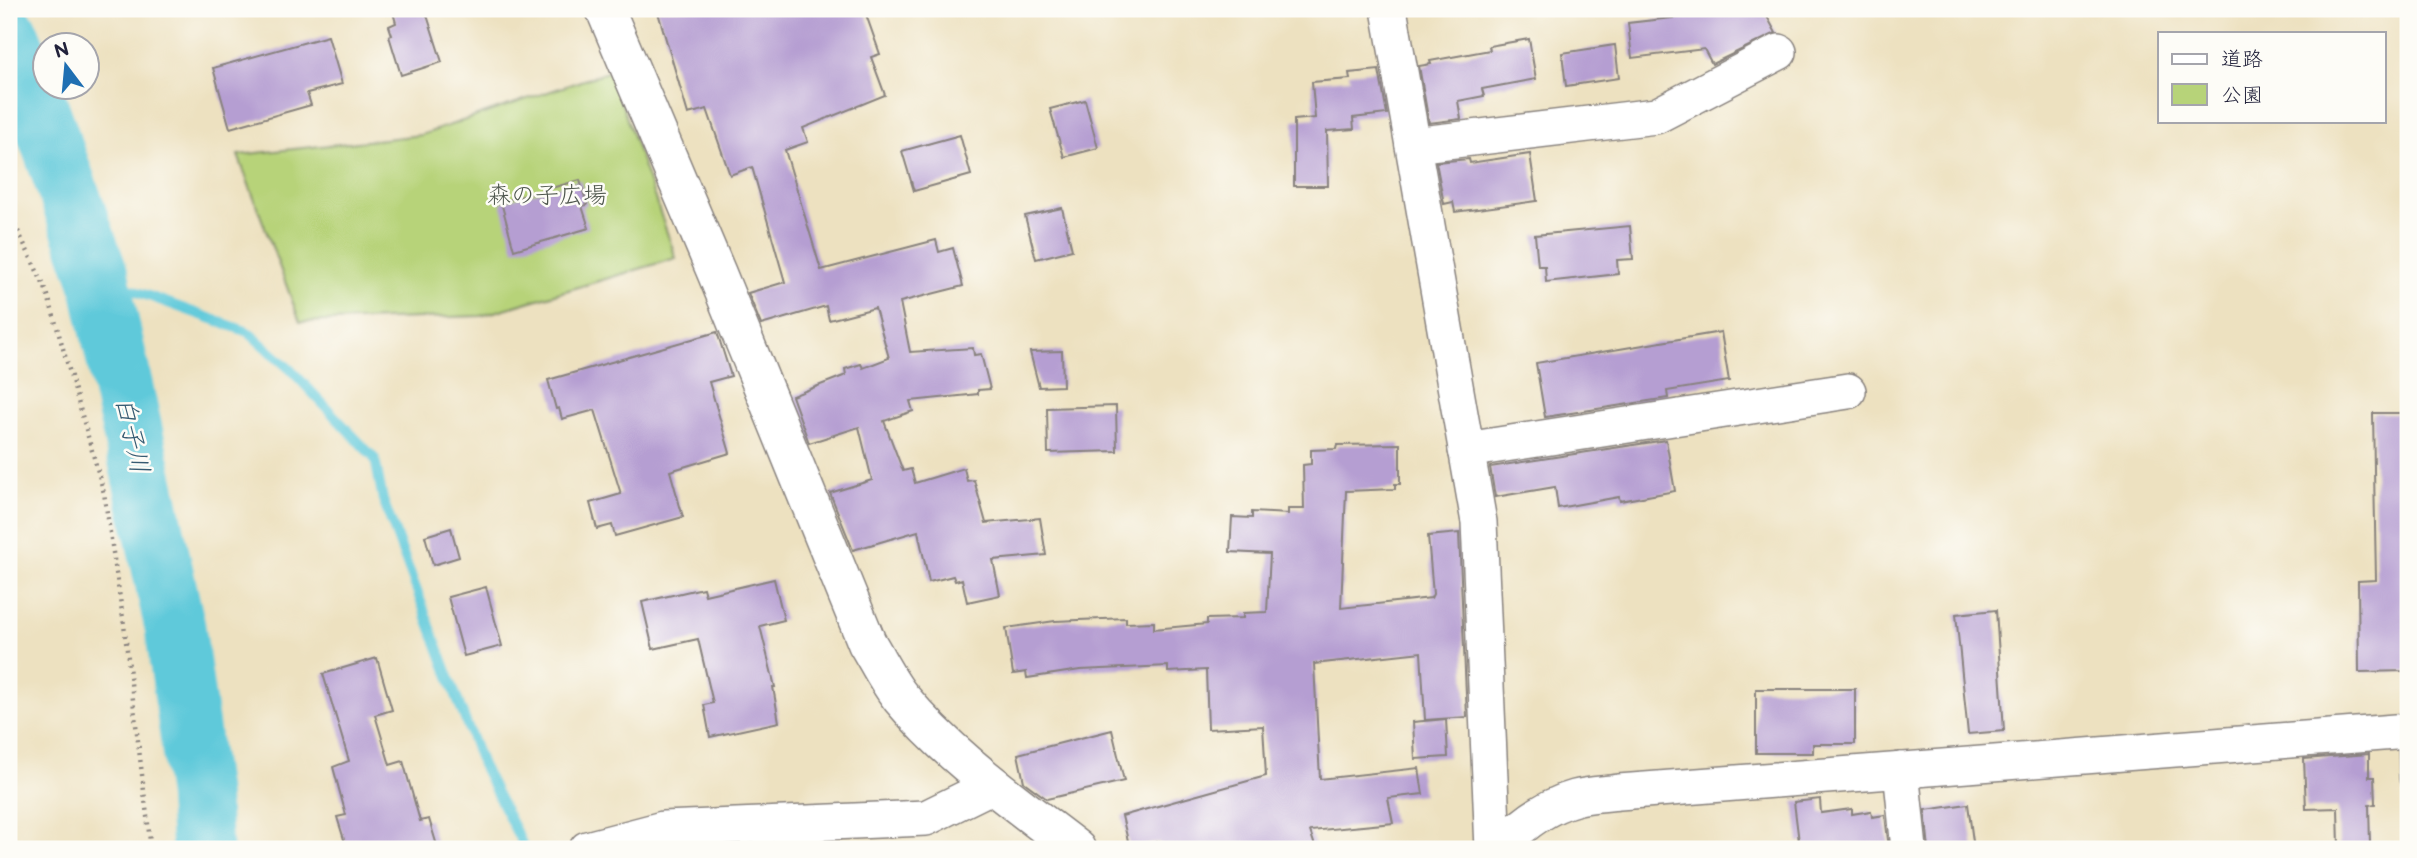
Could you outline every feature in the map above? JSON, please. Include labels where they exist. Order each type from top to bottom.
[{"type":"street","points":[[605,9],[717,274],[867,643],[900,696],[937,736],[991,786],[1076,849]]},
{"type":"street","points":[[1389,9],[1479,522],[1495,849]]},
{"type":"street","points":[[1413,145],[1656,116],[1779,52]]},
{"type":"street","points":[[1466,450],[1848,391]]},
{"type":"street","points":[[1495,849],[1518,828],[1550,808],[1576,798],[1619,792],[2408,732]]},
{"type":"street","points":[[1901,770],[1909,849]]},
{"type":"street","points":[[587,849],[663,829],[926,818],[991,786]]},
{"type":"lane","points":[[2408,732],[2408,779]]},
{"type":"path","points":[[9,212],[47,292],[104,493],[124,625],[151,849]]},
{"type":"green space","name":"森の子広場","points":[[610,71],[676,258],[481,316],[300,322],[238,155],[421,135]]},
{"type":"building","points":[[392,9],[425,9],[442,62],[401,75],[389,36],[392,35],[389,26],[396,23]]},
{"type":"building","points":[[657,9],[864,9],[880,54],[871,57],[885,95],[803,128],[808,142],[785,150],[821,270],[936,240],[939,252],[953,248],[963,286],[900,302],[910,352],[973,348],[974,355],[981,354],[990,389],[978,390],[978,394],[910,401],[913,411],[884,421],[903,471],[911,469],[915,483],[964,468],[967,481],[974,480],[986,523],[1040,518],[1046,555],[993,560],[1000,595],[967,602],[962,579],[955,581],[953,576],[929,582],[918,531],[853,550],[830,493],[872,480],[859,427],[809,443],[792,396],[846,375],[845,369],[861,364],[863,368],[889,358],[875,308],[829,320],[826,306],[761,325],[748,293],[785,282],[752,167],[730,175],[707,109],[688,114]]},
{"type":"building","points":[[1705,9],[1763,9],[1776,33],[1712,64],[1704,49],[1632,58],[1628,23],[1708,14]]},
{"type":"building","points":[[328,36],[342,84],[307,93],[311,105],[230,128],[213,68]]},
{"type":"building","points":[[1529,39],[1536,79],[1482,89],[1484,96],[1458,101],[1461,119],[1429,123],[1419,66],[1431,64],[1430,61],[1490,50],[1489,46]]},
{"type":"building","points":[[1615,45],[1619,78],[1566,86],[1562,53]]},
{"type":"building","points":[[1379,70],[1387,114],[1353,118],[1354,129],[1327,131],[1328,186],[1294,186],[1294,120],[1315,118],[1312,82],[1350,79],[1349,73]]},
{"type":"building","points":[[1085,100],[1098,148],[1064,157],[1050,109]]},
{"type":"building","points":[[960,135],[971,175],[914,191],[902,151]]},
{"type":"building","points":[[1530,154],[1537,201],[1455,212],[1453,202],[1444,204],[1436,162],[1469,159],[1470,163]]},
{"type":"building","points":[[580,180],[587,205],[582,206],[589,228],[514,250],[501,202]]},
{"type":"building","points":[[1062,208],[1072,250],[1036,259],[1025,216]]},
{"type":"building","points":[[1630,226],[1633,259],[1617,260],[1618,274],[1546,282],[1545,266],[1538,266],[1535,235]]},
{"type":"building","points":[[717,332],[731,376],[709,382],[730,453],[670,471],[683,517],[615,536],[612,525],[597,529],[590,503],[621,494],[595,410],[562,419],[559,408],[556,409],[548,380]]},
{"type":"building","points":[[1721,332],[1729,381],[1667,391],[1668,398],[1545,417],[1536,363]]},
{"type":"building","points":[[1062,351],[1063,386],[1039,387],[1030,352]]},
{"type":"building","points":[[1116,406],[1117,451],[1048,453],[1047,408]]},
{"type":"building","points":[[2373,413],[2408,413],[2408,671],[2359,672],[2358,581],[2376,580]]},
{"type":"building","points":[[1666,440],[1675,491],[1620,501],[1619,497],[1558,508],[1555,487],[1495,497],[1490,467]]},
{"type":"building","points":[[1400,444],[1400,484],[1395,484],[1395,489],[1346,491],[1341,608],[1431,598],[1433,594],[1428,536],[1459,533],[1467,717],[1425,720],[1421,652],[1314,664],[1320,779],[1419,768],[1423,794],[1388,798],[1393,823],[1310,831],[1316,849],[1162,849],[1159,842],[1130,849],[1122,816],[1266,776],[1263,726],[1208,729],[1206,670],[1168,672],[1168,666],[1080,670],[1027,678],[1026,672],[1013,674],[1006,628],[1055,621],[1126,618],[1126,623],[1154,622],[1154,629],[1207,624],[1207,619],[1243,618],[1243,613],[1267,612],[1270,554],[1230,552],[1232,517],[1252,518],[1252,512],[1288,514],[1288,509],[1304,509],[1303,465],[1311,464],[1311,450],[1336,449],[1337,445]]},
{"type":"building","points":[[451,528],[459,557],[433,565],[425,536]]},
{"type":"building","points":[[774,579],[784,620],[760,626],[775,687],[779,722],[710,737],[704,705],[713,703],[698,639],[653,649],[642,602],[703,588],[705,595]]},
{"type":"building","points":[[486,587],[502,646],[464,656],[448,597]]},
{"type":"building","points":[[1996,610],[2004,731],[1968,734],[1956,614]]},
{"type":"building","points":[[377,658],[392,710],[375,715],[390,765],[403,761],[420,821],[429,819],[438,849],[347,849],[337,817],[346,815],[333,767],[349,761],[323,674]]},
{"type":"building","points":[[1756,689],[1855,689],[1855,744],[1813,744],[1813,753],[1756,753]]},
{"type":"building","points":[[1446,719],[1448,757],[1415,759],[1413,722]]},
{"type":"building","points":[[1112,730],[1124,781],[1047,799],[1024,782],[1018,754]]},
{"type":"building","points":[[2369,754],[2369,777],[2374,777],[2375,804],[2369,805],[2370,845],[2339,847],[2338,808],[2306,809],[2304,759]]},
{"type":"building","points":[[1820,799],[1821,813],[1852,809],[1852,814],[1871,811],[1872,817],[1885,815],[1889,849],[1804,849],[1804,842],[1799,842],[1794,802]]},
{"type":"building","points":[[1968,804],[1974,849],[1929,849],[1925,810]]},
{"type":"waterway","name":"白子川","points":[[9,35],[40,112],[99,278],[175,627],[198,792],[202,849]]},
{"type":"waterway","points":[[99,278],[248,332],[291,370],[375,459],[383,500],[482,765],[525,849]]}]
